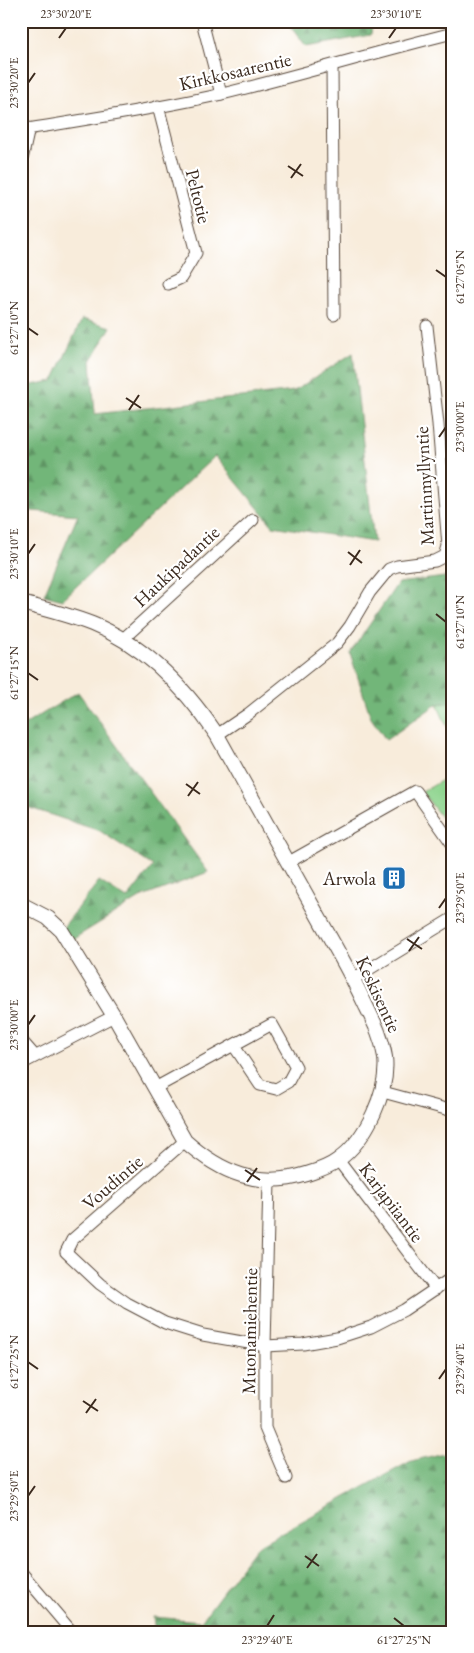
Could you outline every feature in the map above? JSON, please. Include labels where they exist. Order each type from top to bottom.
[{"type":"street","points":[[202,21],[220,94]]},
{"type":"street","name":"Kirkkosaarentie","points":[[25,129],[220,94],[453,33]]},
{"type":"street","points":[[332,66],[334,314]]},
{"type":"street","name":"Peltotie","points":[[158,106],[196,253],[180,278],[168,284]]},
{"type":"street","points":[[21,164],[25,129]]},
{"type":"street","name":"Martinmyllyntie","points":[[217,735],[248,714],[337,643],[350,626],[370,592],[389,569],[435,560],[445,556],[448,546],[438,424],[427,326]]},
{"type":"street","name":"Haukipadantie","points":[[123,640],[253,520]]},
{"type":"street","name":"Keskisentie","points":[[21,604],[93,624],[144,654],[182,688],[201,711],[217,735],[353,979],[381,1035],[385,1059],[383,1092],[374,1114],[360,1136],[338,1160],[322,1169],[305,1175],[269,1181],[232,1173],[200,1155],[185,1142],[114,1016],[61,930],[48,918],[21,904]]},
{"type":"street","points":[[289,862],[415,791],[453,845]]},
{"type":"street","points":[[353,979],[453,918]]},
{"type":"street","points":[[21,1064],[114,1016]]},
{"type":"street","points":[[155,1088],[272,1024],[296,1067],[288,1082],[276,1089],[260,1086],[234,1046]]},
{"type":"street","points":[[21,1040],[35,1056]]},
{"type":"street","points":[[383,1092],[453,1112]]},
{"type":"street","name":"Voudintie","points":[[185,1142],[72,1240],[66,1252],[100,1284],[127,1303],[165,1323],[203,1335],[265,1346]]},
{"type":"street","name":"Karjapiiantie","points":[[338,1160],[436,1289]]},
{"type":"street","name":"Muonamiehentie","points":[[269,1181],[265,1428],[286,1478]]},
{"type":"street","points":[[265,1346],[303,1344],[338,1338],[371,1327],[404,1310],[453,1277]]},
{"type":"street","points":[[21,1572],[72,1632]]},
{"type":"green space","points":[[286,21],[372,21],[371,35],[306,47]]},
{"type":"green space","points":[[82,319],[111,327],[91,361],[95,414],[294,391],[353,353],[374,542],[273,526],[215,456],[62,600],[44,595],[78,515],[21,510],[21,387],[53,381]]},
{"type":"green space","points":[[453,576],[453,702],[437,704],[386,740],[371,718],[350,653],[398,583]]},
{"type":"green space","points":[[78,692],[208,872],[140,898],[78,936],[70,943],[61,930],[99,881],[127,899],[153,866],[100,831],[21,805],[21,727]]},
{"type":"green space","points":[[453,702],[453,740],[437,704]]},
{"type":"green space","points":[[453,774],[453,833],[422,792]]},
{"type":"green space","points":[[453,1451],[453,1632],[155,1632],[153,1617],[201,1621],[257,1546],[411,1461]]},
{"type":"place","name":"Arwola","points":[[394,878]]}]
